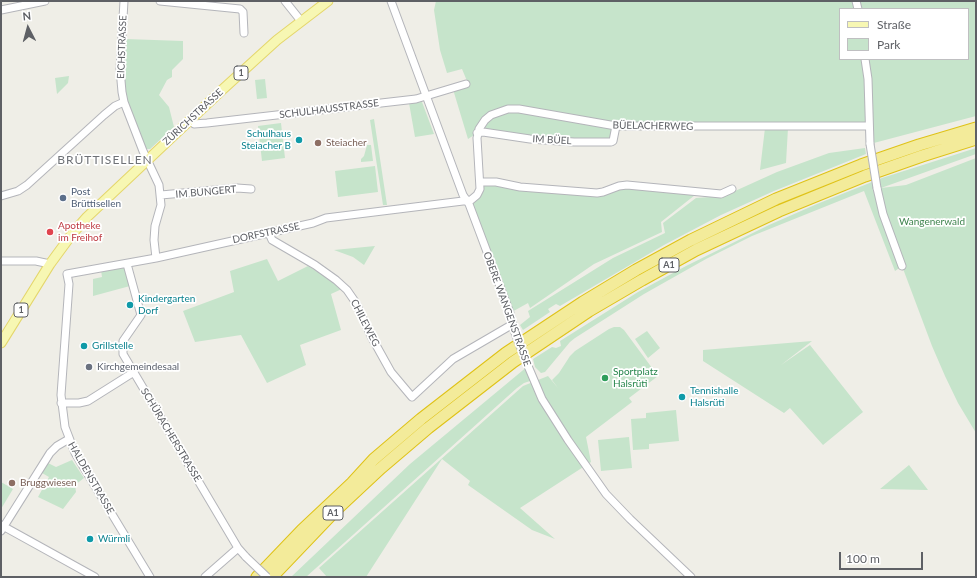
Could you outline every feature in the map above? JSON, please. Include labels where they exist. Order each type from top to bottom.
[{"type":"highway","name":"A1","points":[[257,577],[302,530],[352,483],[374,459],[444,400],[506,353],[578,305],[657,258],[719,226],[803,188],[889,155],[976,128]]},
{"type":"highway","name":"A1","points":[[272,577],[336,510],[386,463],[428,428],[513,362],[590,311],[669,265],[724,236],[779,211],[864,176],[922,156],[976,140]]},
{"type":"highway","points":[[249,577],[299,526],[348,480],[374,459]]},
{"type":"main road","name":"ZÜRICHSTRASSE","points":[[1,343],[50,264],[72,234],[87,217],[222,90],[301,21],[328,1]]},
{"type":"street","points":[[1,10],[45,1]]},
{"type":"street","name":"EICHSTRASSE","points":[[124,1],[120,69],[124,102],[158,181],[161,196]]},
{"type":"street","points":[[160,1],[240,9],[243,12],[244,33]]},
{"type":"street","points":[[285,1],[301,21]]},
{"type":"street","name":"OBERE WANGENSTRASSE","points":[[391,1],[474,218],[515,333],[542,398],[568,440],[606,494],[691,577]]},
{"type":"street","points":[[866,60],[870,144],[877,188],[883,214],[902,266]]},
{"type":"street","name":"SCHULHAUSSTRASSE","points":[[191,120],[194,124],[207,123],[427,97],[466,84]]},
{"type":"street","points":[[1,196],[18,191],[27,185],[104,115],[115,106],[124,102]]},
{"type":"street","name":"BÜELACHERWEG","points":[[478,133],[485,120],[491,114],[508,109],[519,109],[616,126],[869,126]]},
{"type":"street","name":"IM BÜEL","points":[[478,133],[483,132],[534,140],[610,142],[613,140],[616,126]]},
{"type":"street","points":[[466,200],[472,199],[477,195],[480,189],[478,133]]},
{"type":"street","points":[[480,182],[496,182],[520,187],[597,193],[628,185],[721,194],[732,189]]},
{"type":"street","name":"IM BUNGERT","points":[[161,196],[237,188],[251,189]]},
{"type":"street","points":[[156,258],[154,234],[161,205],[161,196]]},
{"type":"street","name":"DORFSTRASSE","points":[[67,274],[156,258],[313,223],[326,218],[466,200]]},
{"type":"street","name":"CHILEWEG","points":[[269,233],[272,240],[315,265],[347,290],[356,303],[371,336],[391,372],[412,397],[452,359],[513,324]]},
{"type":"street","points":[[1,261],[36,261],[50,264]]},
{"type":"street","name":"SCHÜRACHERSTRASSE","points":[[127,264],[141,315],[122,344],[123,354],[238,548],[246,558],[267,577]]},
{"type":"street","name":"HALDENSTRASSE","points":[[67,274],[69,284],[61,389],[61,403],[65,427],[75,453],[150,577]]},
{"type":"street","points":[[61,403],[79,403],[88,401],[134,372]]},
{"type":"street","points":[[69,439],[57,446],[50,453],[2,527],[95,577]]},
{"type":"street","points":[[205,577],[238,548]]},
{"type":"street","points":[[79,577],[84,571]]},
{"type":"green space","points":[[436,1],[976,1],[976,116],[870,144],[869,126],[616,126],[611,142],[477,133],[468,139],[452,86],[467,81],[462,69],[447,73],[440,50],[434,10]]},
{"type":"green space","points":[[125,39],[183,41],[183,59],[172,70],[172,77],[167,80],[159,95],[169,107],[174,127],[150,149],[144,147],[130,110],[125,90],[123,72]]},
{"type":"green space","points":[[69,76],[68,83],[57,94],[55,78]]},
{"type":"green space","points":[[265,79],[267,98],[257,99],[255,80]]},
{"type":"green space","points":[[422,102],[434,134],[415,137],[409,103]]},
{"type":"green space","points":[[374,119],[387,205],[383,205],[370,120]]},
{"type":"green space","points":[[281,123],[285,158],[262,161],[258,126]]},
{"type":"green space","points":[[765,128],[788,128],[786,163],[760,170]]},
{"type":"green space","points":[[367,145],[371,145],[373,161],[361,162],[361,159],[364,156]]},
{"type":"green space","points":[[865,148],[866,154],[774,191],[721,215],[664,245],[560,306],[556,304],[548,309],[550,312],[523,330],[520,325],[530,317],[528,311],[613,258],[665,233],[663,223],[696,198],[724,196],[777,172],[829,153]]},
{"type":"green space","name":"Wangenerwald","points":[[976,148],[976,154],[881,188],[906,185],[976,158],[976,433],[958,403],[945,376],[902,266],[895,271],[864,191],[752,236],[706,259],[644,294],[575,338],[545,372],[541,373],[535,367],[533,359],[552,347],[556,348],[561,346],[560,341],[638,292],[686,266],[769,225],[817,204],[882,178]]},
{"type":"green space","points":[[375,166],[378,192],[338,197],[335,171]]},
{"type":"green space","points":[[480,182],[597,193],[627,185],[695,195],[661,222],[662,232],[594,264],[530,308],[528,303],[510,313],[471,200]]},
{"type":"green space","points":[[375,246],[364,265],[353,257],[334,250]]},
{"type":"green space","points":[[267,259],[278,281],[308,266],[344,288],[331,294],[341,330],[300,345],[306,365],[267,383],[241,335],[195,342],[183,311],[234,292],[230,271]]},
{"type":"green space","points":[[123,267],[126,270],[130,286],[93,296],[93,279],[102,277],[101,270]]},
{"type":"green space","points":[[614,327],[620,327],[624,330],[658,376],[629,398],[632,402],[586,437],[591,462],[520,508],[555,539],[532,530],[468,485],[470,481],[442,459],[366,577],[327,577],[319,568],[523,386],[548,376],[558,388],[552,380],[559,373],[570,356],[575,351]]},
{"type":"green space","points":[[647,331],[660,348],[648,358],[635,339]]},
{"type":"green space","points":[[812,341],[781,365],[810,345],[863,412],[823,445],[790,408],[784,413],[703,361],[703,350]]},
{"type":"green space","points":[[528,366],[533,380],[524,383],[517,388],[306,577],[291,577],[410,464]]},
{"type":"green space","points":[[676,410],[679,441],[649,444],[649,449],[633,450],[631,419],[646,418],[646,413]]},
{"type":"green space","points":[[629,437],[632,468],[601,471],[598,440]]},
{"type":"green space","points":[[72,460],[84,478],[75,485],[76,492],[63,509],[38,497],[49,477],[42,473],[48,463],[56,467]]},
{"type":"green space","points":[[909,465],[928,490],[880,489]]},
{"type":"green space","points":[[1,482],[13,489],[1,509]]},
{"type":"place","name":"Schulhaus Steiacher B","points":[[299,140]]},
{"type":"place","name":"Steiacher","points":[[318,143]]},
{"type":"place","name":"Post Brüttisellen","points":[[63,198]]},
{"type":"place","name":"Apotheke im Freihof","points":[[50,232]]},
{"type":"place","name":"Kindergarten Dorf","points":[[130,305]]},
{"type":"place","name":"Grillstelle","points":[[84,346]]},
{"type":"place","name":"Kirchgemeindesaal","points":[[89,367]]},
{"type":"place","name":"Sportplatz Halsrüti","points":[[605,378]]},
{"type":"place","name":"Tennishalle Halsrüti","points":[[682,397]]},
{"type":"place","name":"Bruggwiesen","points":[[12,483]]},
{"type":"place","name":"Würmli","points":[[90,539]]},
{"type":"district","name":"BRÜTTISELLEN","points":[[105,160]]}]
